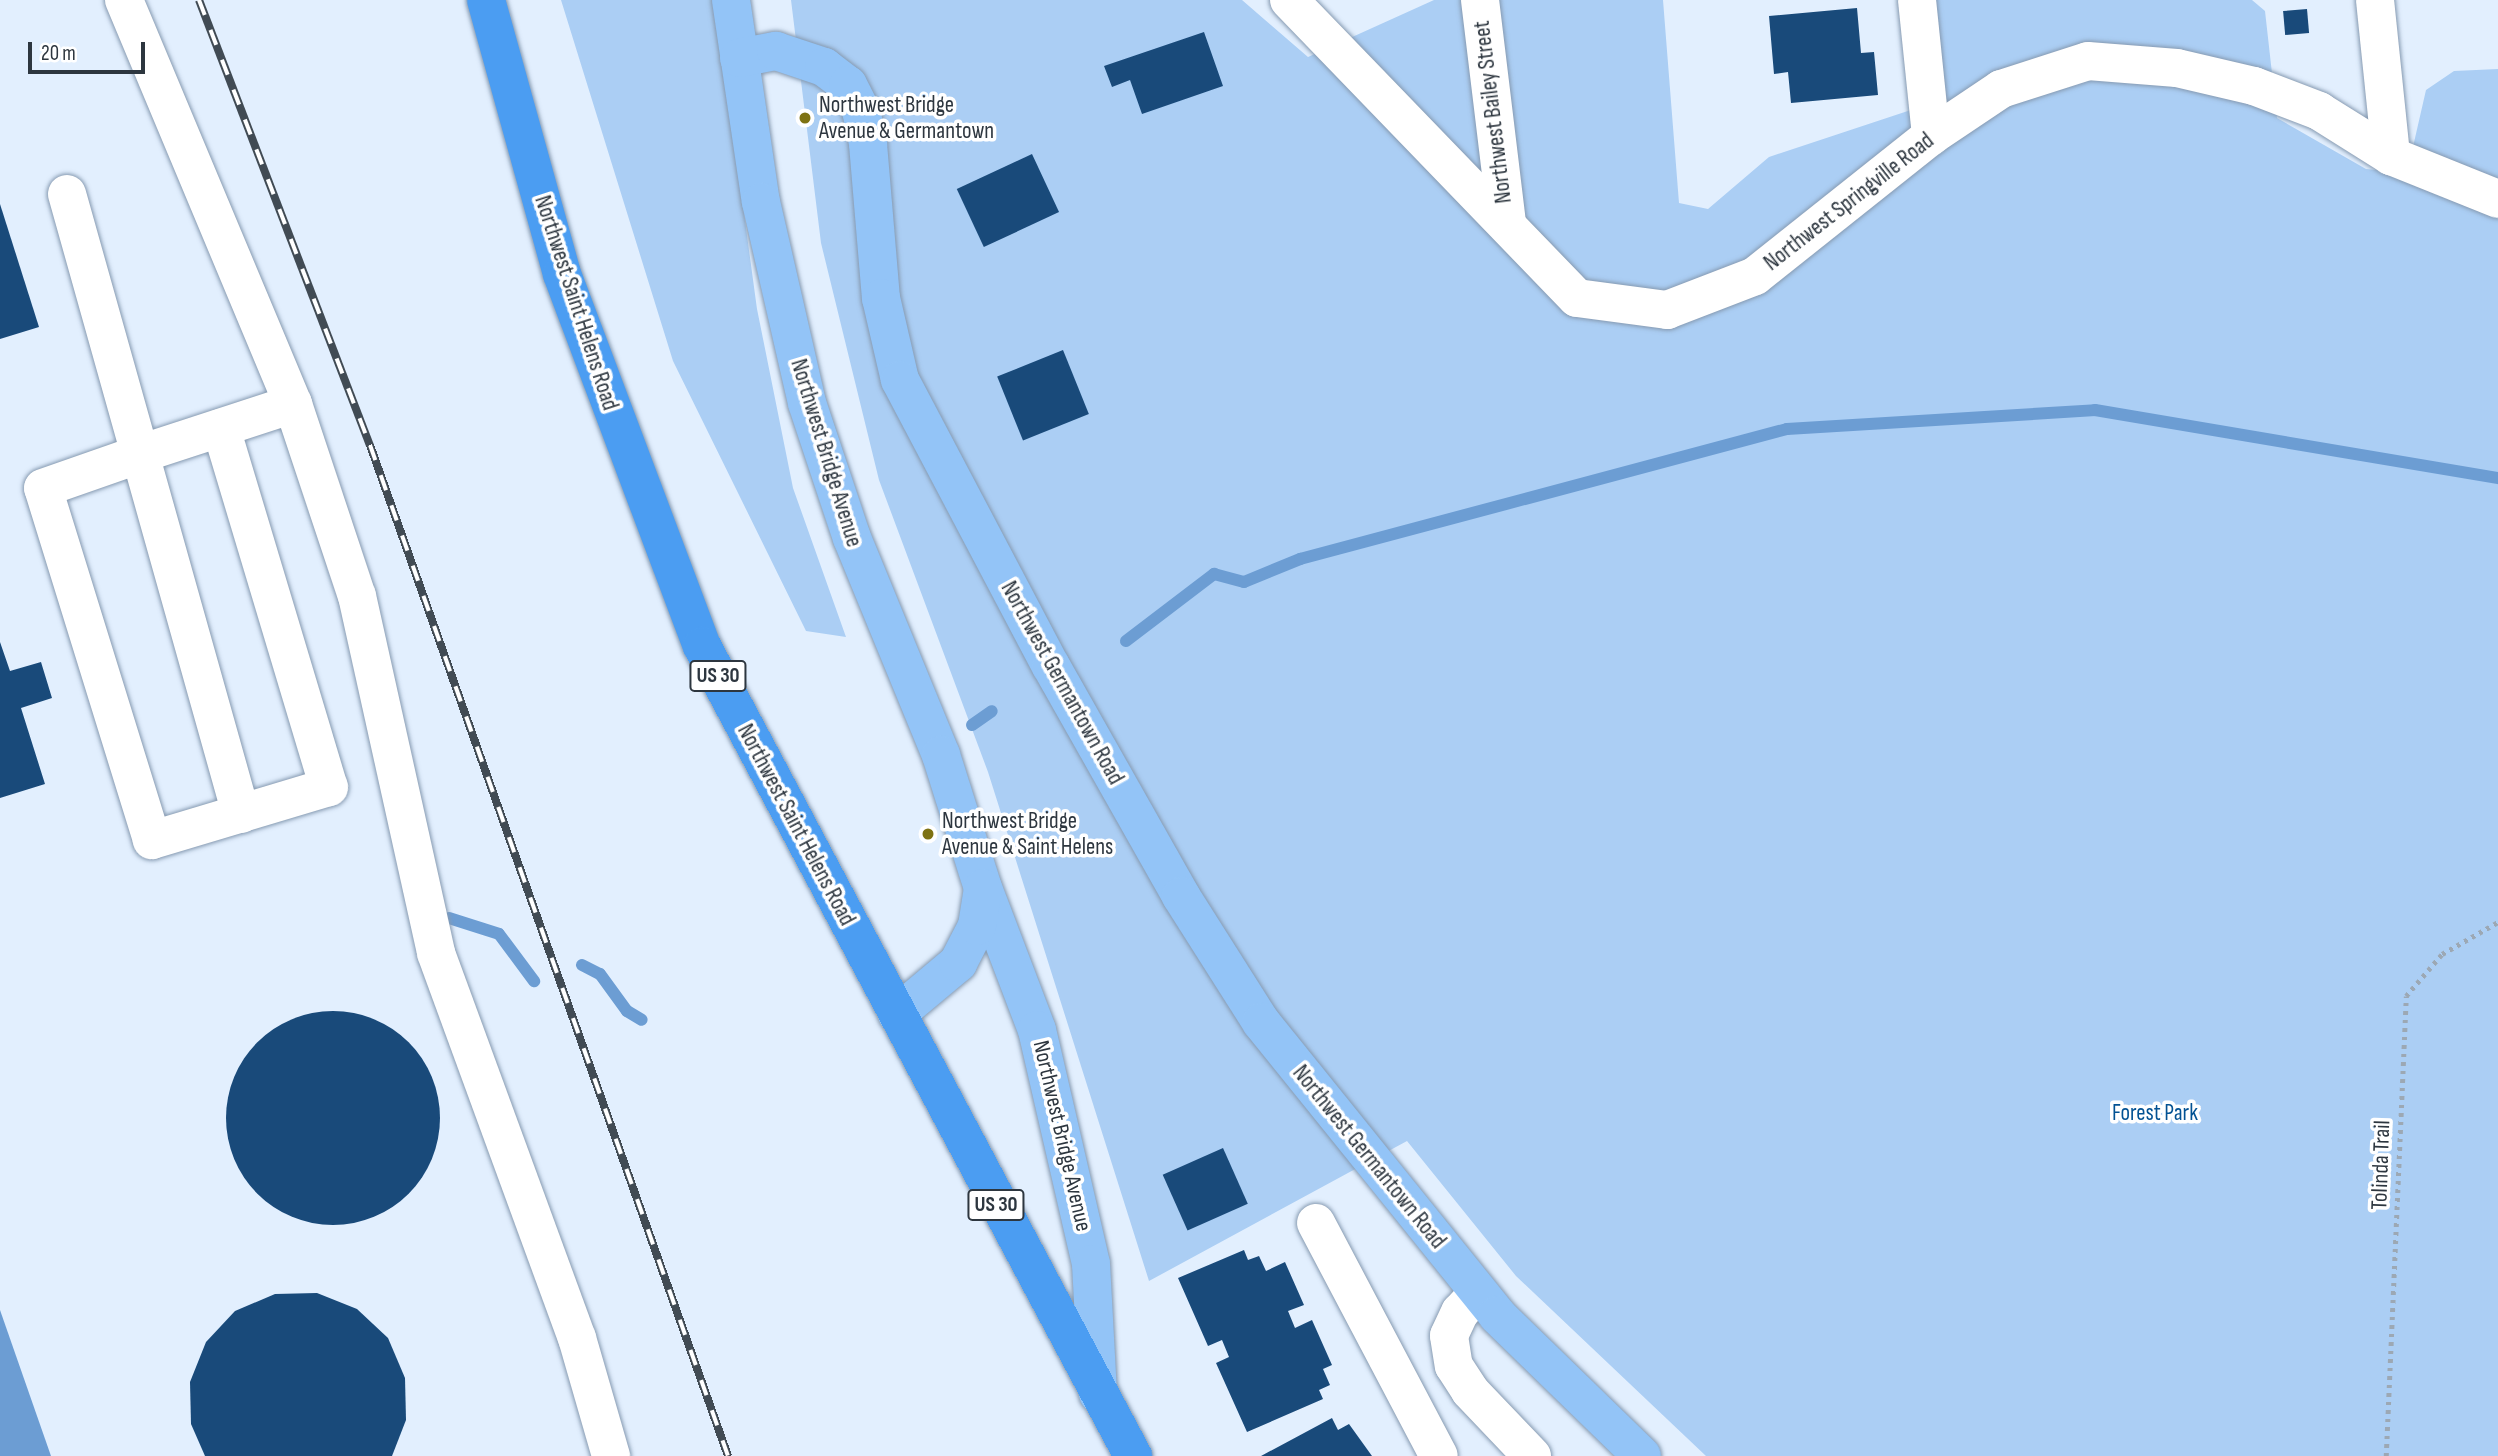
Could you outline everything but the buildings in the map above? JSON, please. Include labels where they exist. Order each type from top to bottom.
[{"type":"highway","name":"Northwest Saint Helens Road","points":[[486,0],[562,274],[702,646],[1133,1456]]},
{"type":"main road","name":"Northwest Bridge Avenue","points":[[731,0],[761,202],[807,403],[856,550],[941,755],[983,888],[1037,1031],[1091,1264],[1098,1394]]},
{"type":"main road","name":"Northwest Germantown Road","points":[[740,58],[776,51],[824,67],[848,85],[861,110],[868,144],[881,298],[900,380],[923,429],[1174,883],[1261,1021],[1478,1293],[1642,1456]]},
{"type":"main road","name":"Northwest Bridge Avenue","points":[[897,1014],[958,963],[977,926],[983,888]]},
{"type":"street","points":[[124,0],[293,404],[357,596],[436,953],[572,1325],[611,1456]]},
{"type":"street","name":"Northwest Springville Road","points":[[1289,0],[1577,298],[1667,310],[1755,276],[1931,136],[2001,89],[2088,61],[2177,68],[2254,86],[2319,111],[2391,156],[2498,199]]},
{"type":"street","name":"Northwest Bailey Street","points":[[1480,0],[1507,224]]},
{"type":"street","points":[[1917,0],[1931,136]]},
{"type":"street","points":[[2375,0],[2391,156]]},
{"type":"street","points":[[67,194],[241,814]]},
{"type":"street","points":[[221,428],[329,787],[152,841],[43,488],[140,454],[293,404]]},
{"type":"street","points":[[1316,1223],[1439,1456]]},
{"type":"street","points":[[1478,1293],[1460,1312],[1449,1336],[1454,1366],[1470,1391],[1532,1456]]},
{"type":"path","name":"Tolinda Trail","points":[[2386,1456],[2406,996],[2442,954],[2498,922]]},
{"type":"green space","points":[[561,0],[715,0],[757,309],[793,488],[846,637],[806,631],[673,361]]},
{"type":"green space","name":"Forest Park","points":[[791,0],[1242,0],[1308,57],[1434,0],[1663,0],[1679,203],[1708,209],[1769,157],[1938,101],[1936,0],[2252,0],[2265,11],[2277,118],[2366,169],[2407,173],[2426,90],[2454,71],[2498,69],[2498,1456],[1706,1456],[1516,1276],[1407,1141],[1149,1281],[988,772],[879,480],[821,243]]},
{"type":"shaded area","points":[[0,1310],[51,1456],[0,1456]]},
{"type":"waterway","points":[[1126,641],[1214,574],[1244,582],[1300,559],[1787,429],[2095,410],[2498,478]]},
{"type":"waterway","points":[[972,725],[992,711]]},
{"type":"waterway","points":[[449,918],[499,934],[534,981]]},
{"type":"waterway","points":[[582,965],[600,974],[627,1011],[642,1020]]},
{"type":"railway","points":[[199,0],[370,445],[728,1456]]},
{"type":"place","name":"Northwest Bridge Avenue & Germantown","points":[[805,118]]},
{"type":"place","name":"Northwest Bridge Avenue & Saint Helens","points":[[928,834]]}]
